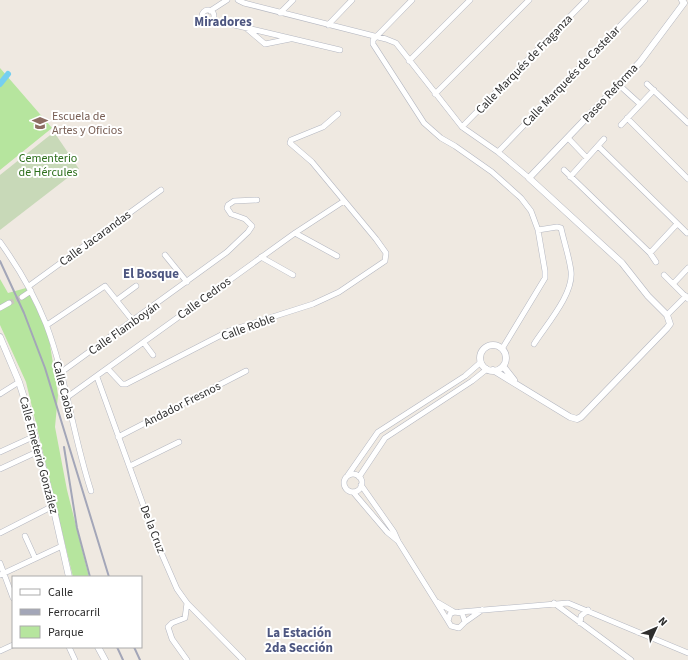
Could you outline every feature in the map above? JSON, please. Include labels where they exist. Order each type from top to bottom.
[{"type":"street","points":[[227,0],[210,11],[204,12],[202,17],[205,22],[210,22],[213,20],[244,26],[340,50]]},
{"type":"street","points":[[238,0],[280,13],[376,36],[396,43],[462,127],[498,152],[529,178],[622,263],[648,296],[667,316],[670,324],[667,328],[582,417],[577,419],[570,417],[516,383],[490,370],[481,362],[481,355],[484,349],[490,345],[497,345],[506,354],[506,360],[503,366],[490,370],[385,438],[359,476],[361,485],[391,527],[398,541],[451,626],[456,629],[462,627],[465,622],[482,610]]},
{"type":"street","points":[[280,13],[293,0]]},
{"type":"street","points":[[328,25],[352,0]]},
{"type":"street","points":[[412,0],[376,36],[372,41],[373,44],[424,123],[441,138],[492,172],[521,198],[531,211],[538,230],[546,271],[545,278],[502,349]]},
{"type":"street","points":[[409,61],[470,0]]},
{"type":"street","points":[[435,94],[529,0]]},
{"type":"street","name":"Calle Marqués de Fraganza","points":[[462,127],[586,0]]},
{"type":"street","name":"Calle Marqueés de Castelar","points":[[498,152],[645,0]]},
{"type":"street","name":"Paseo Reforma","points":[[529,178],[619,85],[654,45],[685,3]]},
{"type":"street","points":[[210,11],[214,16],[213,20]]},
{"type":"street","points":[[244,26],[265,44],[291,38]]},
{"type":"street","points":[[647,84],[688,123]]},
{"type":"street","points":[[619,85],[640,104]]},
{"type":"street","points":[[620,125],[654,90]]},
{"type":"street","points":[[338,114],[327,125],[290,141],[312,162],[344,201]]},
{"type":"street","points":[[627,118],[688,179]]},
{"type":"street","points":[[568,138],[587,158]]},
{"type":"street","points":[[570,176],[604,139]]},
{"type":"street","points":[[598,146],[687,233]]},
{"type":"street","points":[[564,170],[650,253],[656,262]]},
{"type":"street","name":"Calle Jacarandas","points":[[22,297],[30,288],[161,190]]},
{"type":"street","name":"Calle Flamboyán","points":[[60,373],[218,260],[248,232],[252,226],[249,222],[231,214],[227,208],[228,205],[234,201],[257,200]]},
{"type":"street","name":"Calle Cedros","points":[[66,398],[261,257],[344,201]]},
{"type":"street","name":"Calle Roble","points":[[108,369],[118,382],[126,384],[229,332],[295,311],[339,292],[385,261],[386,253],[344,201]]},
{"type":"street","points":[[650,253],[677,224]]},
{"type":"street","points":[[534,344],[567,294],[571,271],[561,228],[557,227],[538,230]]},
{"type":"street","points":[[295,233],[337,256]]},
{"type":"street","name":"Calle Caoba","points":[[0,242],[30,288],[46,325],[91,491]]},
{"type":"street","points":[[166,255],[187,282]]},
{"type":"street","points":[[261,257],[293,275]]},
{"type":"street","points":[[673,284],[688,268]]},
{"type":"street","points":[[664,275],[687,297],[667,316]]},
{"type":"street","points":[[117,300],[136,286]]},
{"type":"street","points":[[46,325],[101,287],[107,288],[133,321]]},
{"type":"street","points":[[0,308],[9,303]]},
{"type":"street","name":"Calle Emeterio González","points":[[0,337],[19,382],[35,436],[70,576]]},
{"type":"street","points":[[144,343],[153,355]]},
{"type":"street","points":[[398,541],[387,532],[353,492],[348,491],[344,483],[378,432],[465,376],[481,362]]},
{"type":"street","points":[[503,366],[516,383]]},
{"type":"street","name":"Andador Fresnos","points":[[118,437],[246,371]]},
{"type":"street","name":"De la Cruz","points":[[97,377],[157,543],[177,589],[187,603],[243,660]]},
{"type":"street","points":[[0,394],[19,382]]},
{"type":"street","points":[[0,452],[35,436]]},
{"type":"street","points":[[130,466],[179,442]]},
{"type":"street","points":[[0,469],[39,451]]},
{"type":"street","points":[[348,475],[352,474],[359,476]]},
{"type":"street","points":[[353,492],[356,491],[361,485]]},
{"type":"street","points":[[0,533],[53,506]]},
{"type":"street","points":[[25,536],[35,558]]},
{"type":"street","points":[[2,574],[62,546]]},
{"type":"street","points":[[0,563],[2,574],[12,596]]},
{"type":"street","points":[[436,602],[454,612],[568,603],[588,610],[688,653]]},
{"type":"street","points":[[187,603],[186,618],[172,623],[168,627],[172,639],[187,660]]},
{"type":"street","points":[[554,603],[631,660]]},
{"type":"street","points":[[580,623],[581,616],[588,610]]},
{"type":"street","points":[[448,621],[450,614],[454,612]]},
{"type":"street","points":[[460,612],[464,616],[465,622]]},
{"type":"street","points":[[0,651],[12,645]]},
{"type":"street","points":[[69,648],[75,660]]},
{"type":"street","points":[[99,648],[105,660]]},
{"type":"green space","points":[[0,68],[52,128],[0,170]]},
{"type":"green space","name":"Cementerio de Hércules","points":[[54,132],[79,169],[0,230],[0,175]]},
{"type":"green space","points":[[0,279],[8,293],[26,288],[48,332],[58,395],[55,427],[67,490],[89,576],[73,576],[26,382],[0,325]]},
{"type":"waterway","points":[[0,84],[8,74]]},
{"type":"tunnel","points":[[9,303],[22,297]]},
{"type":"railway","points":[[0,261],[24,313],[45,368],[109,576]]},
{"type":"railway","points":[[64,447],[77,528],[90,576]]},
{"type":"railway","points":[[117,648],[123,660]]},
{"type":"railway","points":[[134,648],[140,660]]},
{"type":"place","name":"Escuela de Artes y Oficios","points":[[40,123]]},
{"type":"district","name":"Miradores","points":[[223,21]]},
{"type":"district","name":"El Bosque","points":[[151,273]]},
{"type":"district","name":"La Estación 2da Sección","points":[[299,640]]}]
